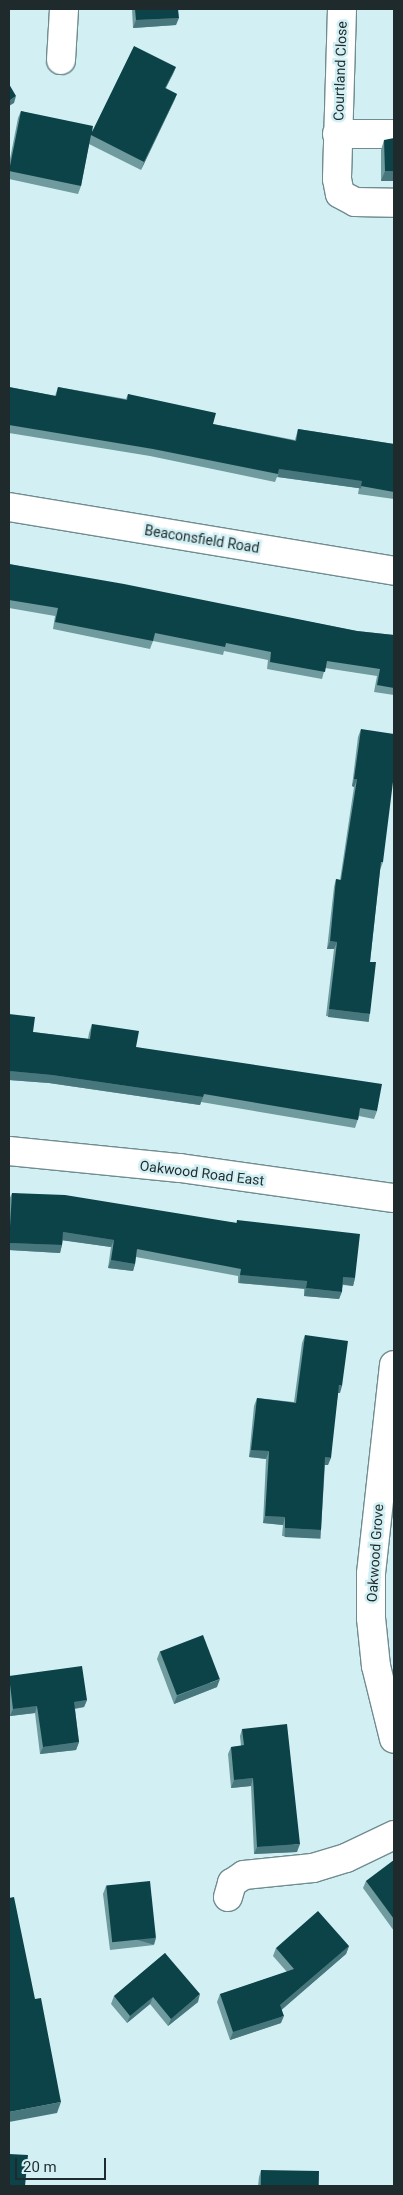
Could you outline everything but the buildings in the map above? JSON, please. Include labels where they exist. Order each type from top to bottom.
[{"type":"street","points":[[61,60],[64,9]]},
{"type":"street","name":"Courtland Close","points":[[342,9],[336,179],[340,194],[355,202],[394,203]]},
{"type":"street","name":"Courtland Close","points":[[337,134],[394,134]]},
{"type":"street","name":"Beaconsfield Road","points":[[9,508],[394,571]]},
{"type":"street","name":"Oakwood Road East","points":[[9,1151],[180,1168],[394,1198]]},
{"type":"street","name":"Oakwood Grove","points":[[394,1365],[371,1574],[371,1618],[376,1666],[394,1739]]},
{"type":"street","points":[[228,1897],[232,1883],[244,1875],[314,1868],[346,1858],[394,1835]]}]
